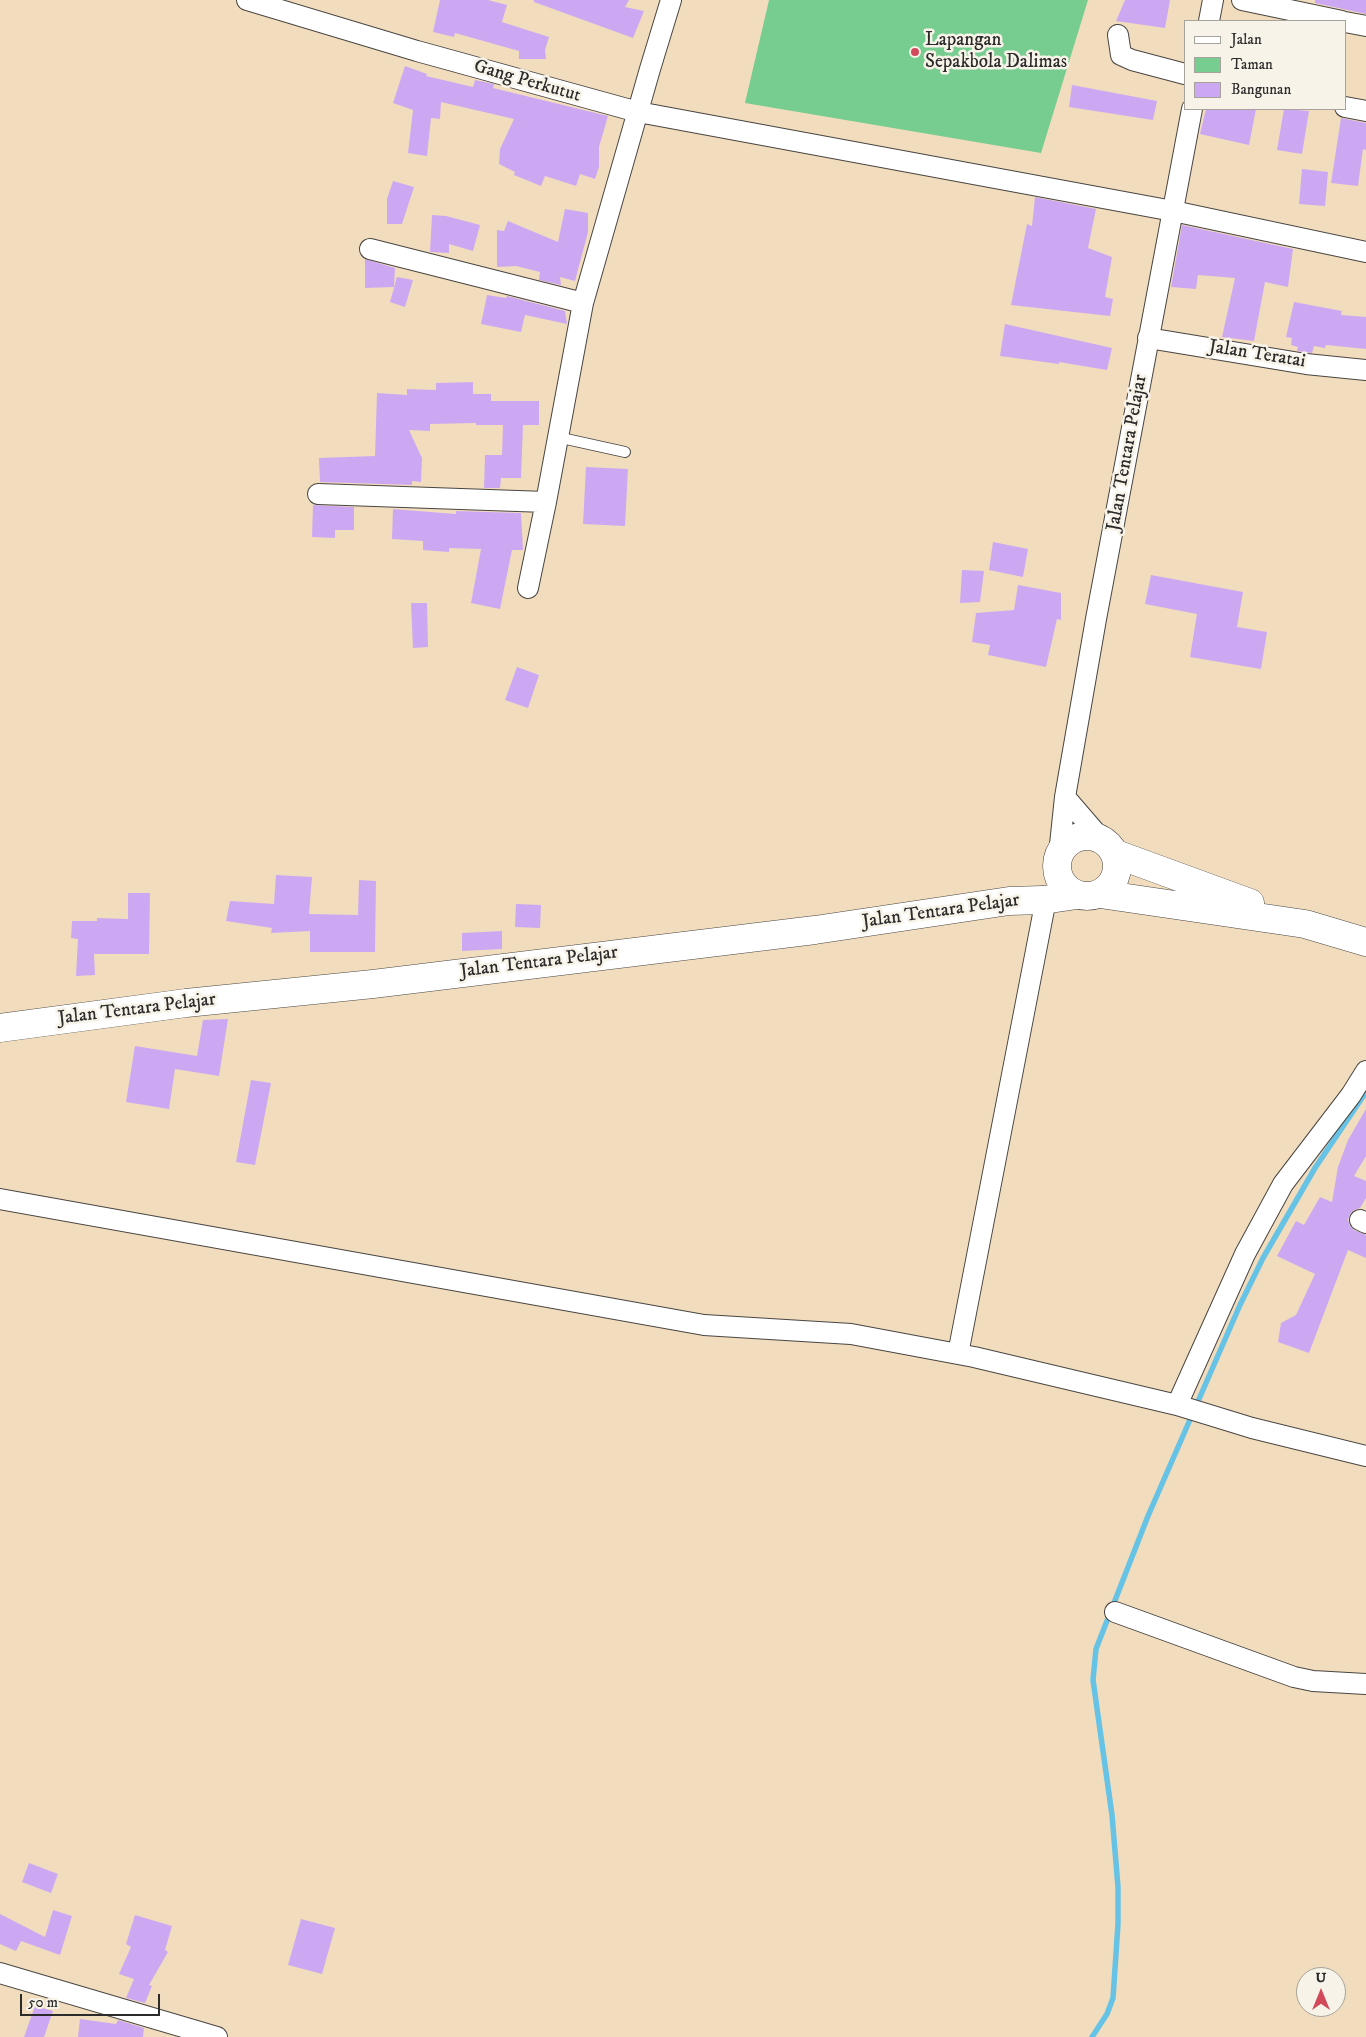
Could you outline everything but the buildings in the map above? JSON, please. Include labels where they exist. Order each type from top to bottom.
[{"type":"highway","points":[[1009,901],[1036,885],[1058,860],[1065,846],[1073,839],[1092,836],[1109,847],[1305,924]]},
{"type":"highway","points":[[1058,860],[1058,876],[1062,884],[1069,890],[1089,894],[1108,889],[1117,873],[1118,864],[1109,847]]},
{"type":"highway","name":"Jalan Tentara Pelajar","points":[[0,1028],[186,1003],[383,982],[806,931],[1009,901],[1089,894],[1305,924],[1366,942]]},
{"type":"street","name":"Gang Perkutut","points":[[247,0],[417,51],[638,112],[1173,211],[1366,252]]},
{"type":"street","points":[[1209,20],[1213,0]]},
{"type":"street","points":[[1242,0],[1334,20]]},
{"type":"street","points":[[528,588],[584,303],[638,112],[666,2]]},
{"type":"street","points":[[1346,23],[1366,26]]},
{"type":"street","points":[[1118,35],[1121,55],[1132,60],[1184,74]]},
{"type":"street","points":[[1346,107],[1366,111]]},
{"type":"street","name":"Jalan Tentara Pelajar","points":[[1058,860],[1065,797],[1148,338],[1192,110]]},
{"type":"street","points":[[370,249],[584,303]]},
{"type":"street","name":"Jalan Teratai","points":[[1148,338],[1306,364],[1366,370]]},
{"type":"street","points":[[318,494],[546,502]]},
{"type":"street","points":[[1065,797],[1109,847]]},
{"type":"street","points":[[958,1354],[1046,899]]},
{"type":"street","points":[[1183,1407],[1245,1254],[1283,1184],[1358,1098],[1366,1071]]},
{"type":"street","points":[[0,1199],[704,1325],[851,1334],[958,1354],[1183,1407],[1252,1428],[1366,1456]]},
{"type":"street","points":[[1115,1612],[1294,1677],[1366,1684]]},
{"type":"street","points":[[0,1973],[217,2037]]},
{"type":"lane","points":[[557,437],[624,452]]},
{"type":"green space","name":"Lapangan Sepakbola Dalimas","points":[[769,0],[1088,0],[1041,153],[745,103]]},
{"type":"waterway","points":[[1092,2037],[1107,2014],[1113,1998],[1118,1924],[1118,1887],[1112,1815],[1093,1680],[1096,1649],[1148,1516],[1240,1305],[1263,1258],[1315,1168],[1366,1092]]},
{"type":"place","name":"Lapangan Sepakbola Dalimas","points":[[915,52]]}]
